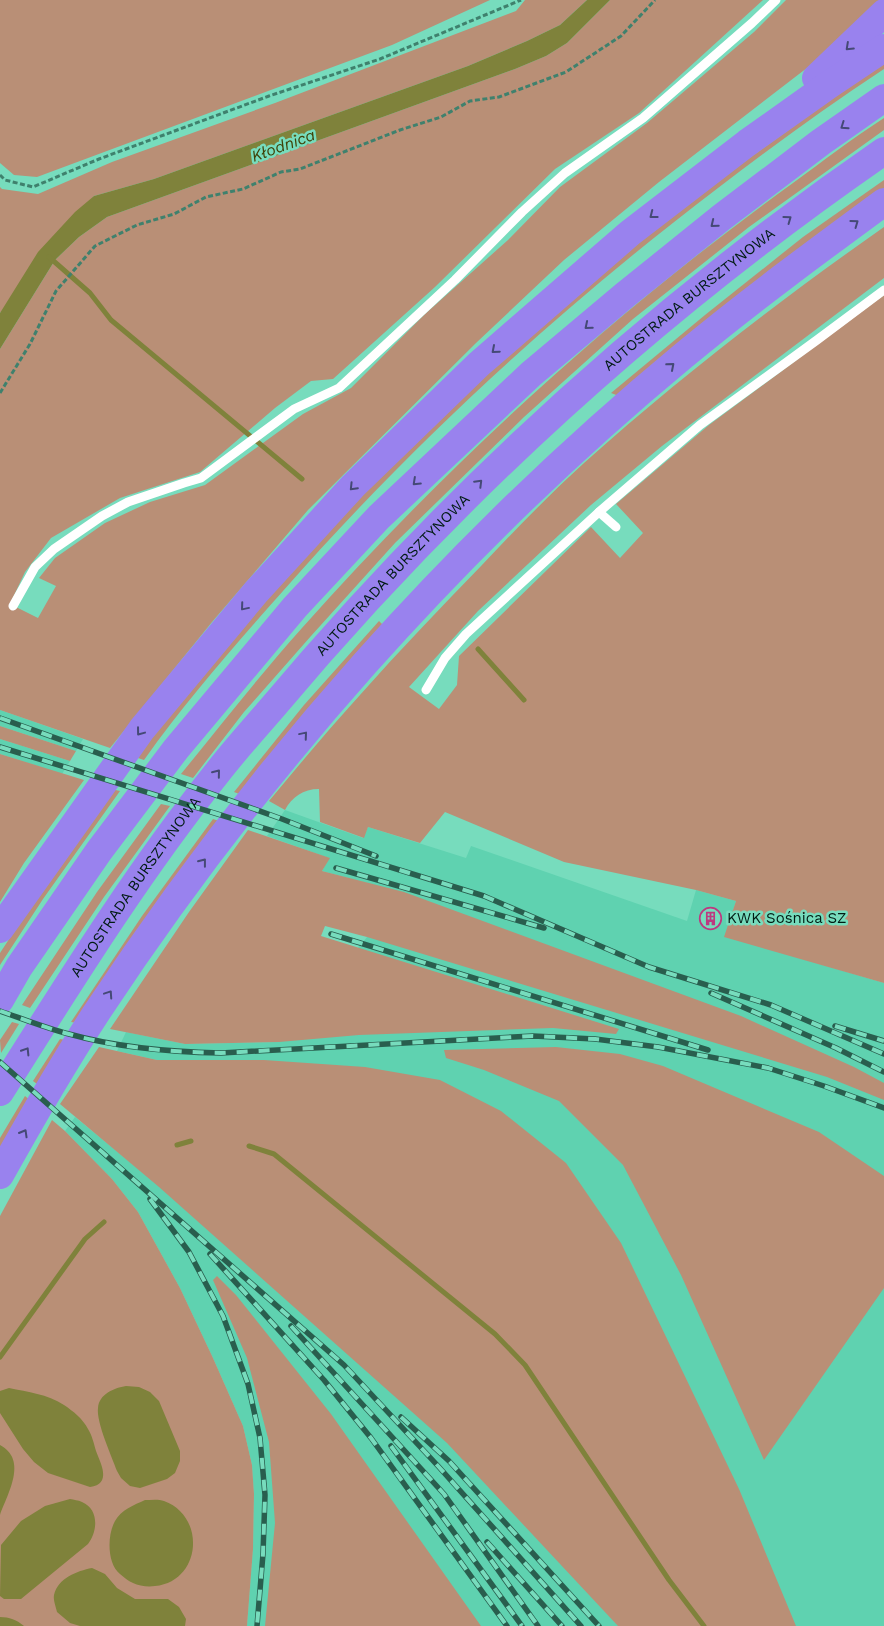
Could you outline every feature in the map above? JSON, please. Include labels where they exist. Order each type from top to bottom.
[{"type":"highway","points":[[747,143],[884,13]]},
{"type":"highway","points":[[0,929],[142,729],[256,592],[354,486],[479,364],[630,233],[747,143],[884,48]]},
{"type":"highway","points":[[0,1000],[19,967],[99,851],[176,749],[295,607],[379,517],[532,374],[625,295],[722,217],[821,142],[884,98]]},
{"type":"highway","name":"AUTOSTRADA BURSZTYNOWA","points":[[0,1092],[62,993],[139,880],[217,773],[315,656],[413,550],[492,471],[590,379],[753,245],[884,151]]},
{"type":"highway","points":[[0,1175],[94,1016],[172,902],[344,687],[393,632],[501,521],[620,410],[684,354],[800,264],[883,203]]},
{"type":"lane","points":[[13,606],[35,567],[54,549],[102,516],[128,502],[184,482],[201,478],[294,409],[339,388],[455,280],[522,212],[566,173],[643,118],[776,0]]},
{"type":"lane","points":[[426,690],[445,658],[466,634],[599,512],[700,425],[884,290]]},
{"type":"lane","points":[[599,512],[616,527]]},
{"type":"path","points":[[0,175],[5,180],[34,187],[99,159],[269,96],[380,59],[521,0]]},
{"type":"path","points":[[0,393],[30,344],[56,291],[95,246],[137,225],[174,214],[206,197],[242,189],[281,172],[300,169],[400,130],[441,117],[470,101],[498,97],[566,72],[621,36],[655,0]]},
{"type":"shaded area","points":[[0,0],[490,0],[392,45],[37,177],[14,175],[0,163]]},
{"type":"shaded area","points":[[525,0],[587,0],[560,25],[468,66],[154,179],[94,196],[0,313],[0,187],[2,189],[38,194],[112,162],[275,103],[516,11]]},
{"type":"shaded area","points":[[610,0],[763,0],[639,113],[555,169],[435,287],[333,379],[311,381],[275,408],[200,472],[120,498],[51,538],[25,572],[10,604],[38,618],[56,586],[39,578],[55,558],[105,523],[150,502],[205,485],[303,414],[351,388],[425,314],[508,240],[560,187],[647,123],[754,32],[786,0],[884,0],[816,61],[659,182],[564,260],[476,343],[308,510],[212,622],[110,748],[0,710],[0,349],[55,260],[79,237],[107,217],[515,69],[546,56],[567,43]]},
{"type":"shaded area","points":[[884,61],[884,69],[779,142],[659,234],[545,329],[490,379],[384,482],[333,536],[211,674],[144,760],[135,757],[244,624],[376,480],[481,379],[676,211]]},
{"type":"shaded area","points":[[884,118],[884,130],[749,227],[633,319],[524,417],[395,543],[244,712],[193,778],[181,774],[271,664],[358,567],[416,507],[536,392],[661,284],[727,232]]},
{"type":"shaded area","points":[[884,180],[884,189],[619,396],[611,393],[803,237]]},
{"type":"shaded area","points":[[884,227],[884,278],[662,446],[591,505],[478,611],[409,687],[439,709],[457,685],[459,656],[591,527],[620,558],[643,533],[616,504],[709,425],[884,295],[884,983],[724,937],[736,901],[696,890],[564,862],[445,812],[420,843],[368,827],[364,838],[320,822],[319,789],[303,792],[291,801],[285,810],[269,801],[405,645],[571,475],[620,431],[731,340]]},
{"type":"shaded area","points":[[379,621],[384,626],[242,795],[234,792],[304,705]]},
{"type":"shaded area","points":[[0,710],[83,739],[76,751],[0,726]]},
{"type":"shaded area","points":[[0,726],[76,751],[70,761],[0,739]]},
{"type":"shaded area","points":[[0,739],[70,761],[62,774],[0,754]]},
{"type":"shaded area","points":[[0,754],[84,780],[24,863],[0,902]]},
{"type":"shaded area","points":[[111,789],[120,791],[43,899],[0,965],[0,953]]},
{"type":"shaded area","points":[[161,804],[170,806],[104,897],[30,1008],[22,1005],[97,892]]},
{"type":"shaded area","points":[[285,810],[363,838],[368,827],[466,858],[471,846],[687,921],[696,890],[736,901],[725,936],[884,983],[884,1626],[247,1626],[253,1549],[254,1494],[252,1465],[243,1426],[180,1288],[138,1212],[112,1179],[65,1131],[75,1117],[159,1186],[264,1060],[157,1060],[117,1051],[126,1032],[185,1044],[279,1042],[404,893],[322,871],[329,858],[267,836]]},
{"type":"shaded area","points":[[213,819],[219,821],[78,1023],[71,1022],[142,916]]},
{"type":"shaded area","points":[[248,830],[330,858],[322,871],[404,892],[741,1016],[854,1067],[884,1083],[884,1100],[827,1077],[367,937],[325,926],[321,936],[619,1029],[616,1034],[553,1028],[359,1035],[279,1042],[185,1044],[110,1029],[189,912]]},
{"type":"shaded area","points":[[12,1022],[19,1024],[1,1053],[0,1040]]},
{"type":"shaded area","points":[[60,1039],[65,1040],[37,1084],[33,1081]]},
{"type":"shaded area","points":[[99,1047],[157,1060],[264,1060],[365,1067],[440,1080],[501,1111],[566,1163],[621,1243],[739,1489],[796,1626],[618,1626],[447,1443],[159,1187],[60,1104]]},
{"type":"shaded area","points":[[556,1047],[620,1054],[663,1066],[819,1132],[884,1176],[884,1288],[764,1460],[681,1275],[623,1165],[559,1101],[484,1070],[446,1058],[444,1050]]},
{"type":"shaded area","points":[[25,1096],[31,1101],[0,1150],[0,1138]]},
{"type":"shaded area","points":[[52,1120],[112,1179],[138,1212],[180,1288],[243,1426],[252,1465],[254,1494],[253,1549],[247,1626],[0,1626],[0,1216]]},
{"type":"shaded area","points":[[217,1276],[236,1295],[331,1414],[481,1626],[265,1626],[275,1523],[269,1442],[247,1358],[213,1280]]},
{"type":"water","name":"Kłodnica","points":[[587,0],[610,0],[567,43],[546,56],[515,69],[107,217],[79,237],[55,260],[0,349],[0,313],[38,252],[75,212],[94,196],[154,179],[468,66],[560,25]]},
{"type":"water","points":[[126,1386],[139,1387],[150,1392],[159,1401],[180,1451],[180,1461],[175,1473],[167,1479],[140,1488],[130,1486],[121,1478],[99,1422],[98,1408],[104,1395],[112,1390]]},
{"type":"water","points":[[9,1388],[51,1398],[64,1405],[81,1419],[91,1434],[102,1467],[103,1478],[101,1482],[90,1487],[48,1473],[34,1462],[23,1449],[0,1413],[0,1391]]},
{"type":"water","points":[[0,1445],[8,1451],[13,1459],[14,1468],[11,1487],[0,1515]]},
{"type":"water","points":[[70,1499],[88,1505],[94,1515],[94,1533],[88,1544],[21,1599],[4,1599],[0,1596],[1,1545],[21,1521],[45,1506]]},
{"type":"water","points":[[145,1500],[162,1500],[178,1509],[187,1520],[192,1533],[193,1547],[190,1561],[182,1573],[171,1582],[155,1586],[135,1584],[120,1574],[113,1563],[110,1549],[112,1527],[115,1521],[128,1508]]},
{"type":"water","points":[[92,1568],[105,1574],[117,1588],[135,1599],[168,1599],[179,1607],[186,1619],[185,1626],[80,1626],[70,1623],[57,1612],[54,1601],[56,1589],[69,1576]]},
{"type":"water","points":[[0,1617],[13,1619],[24,1626],[0,1626]]},
{"type":"waterway","points":[[49,257],[90,293],[111,320],[302,479]]},
{"type":"waterway","points":[[478,649],[524,700]]},
{"type":"waterway","points":[[177,1145],[191,1141]]},
{"type":"waterway","points":[[249,1146],[274,1154],[495,1334],[525,1365],[669,1580],[704,1626]]},
{"type":"waterway","points":[[0,1357],[85,1239],[104,1222]]},
{"type":"railway","points":[[0,718],[282,819],[376,856]]},
{"type":"railway","points":[[0,747],[484,896],[649,967],[771,1005],[884,1054]]},
{"type":"railway","points":[[336,868],[544,928]]},
{"type":"railway","points":[[331,934],[708,1050]]},
{"type":"railway","points":[[711,993],[836,1048],[884,1072]]},
{"type":"railway","points":[[0,1011],[88,1039],[126,1046],[183,1052],[221,1053],[533,1036],[595,1039],[658,1047],[768,1068],[884,1108]]},
{"type":"railway","points":[[835,1026],[884,1041]]},
{"type":"railway","points":[[0,1062],[344,1365],[438,1466],[581,1626]]},
{"type":"railway","points":[[150,1199],[189,1252],[223,1316],[248,1384],[260,1438],[265,1495],[263,1554],[257,1626]]},
{"type":"railway","points":[[210,1254],[324,1380],[371,1438],[507,1626]]},
{"type":"railway","points":[[291,1326],[444,1494],[538,1626]]},
{"type":"railway","points":[[401,1417],[449,1461],[599,1626]]},
{"type":"railway","points":[[391,1446],[522,1626]]},
{"type":"railway","points":[[487,1542],[562,1626]]},
{"type":"place","name":"KWK Sośnica SZ","points":[[711,918]]}]
